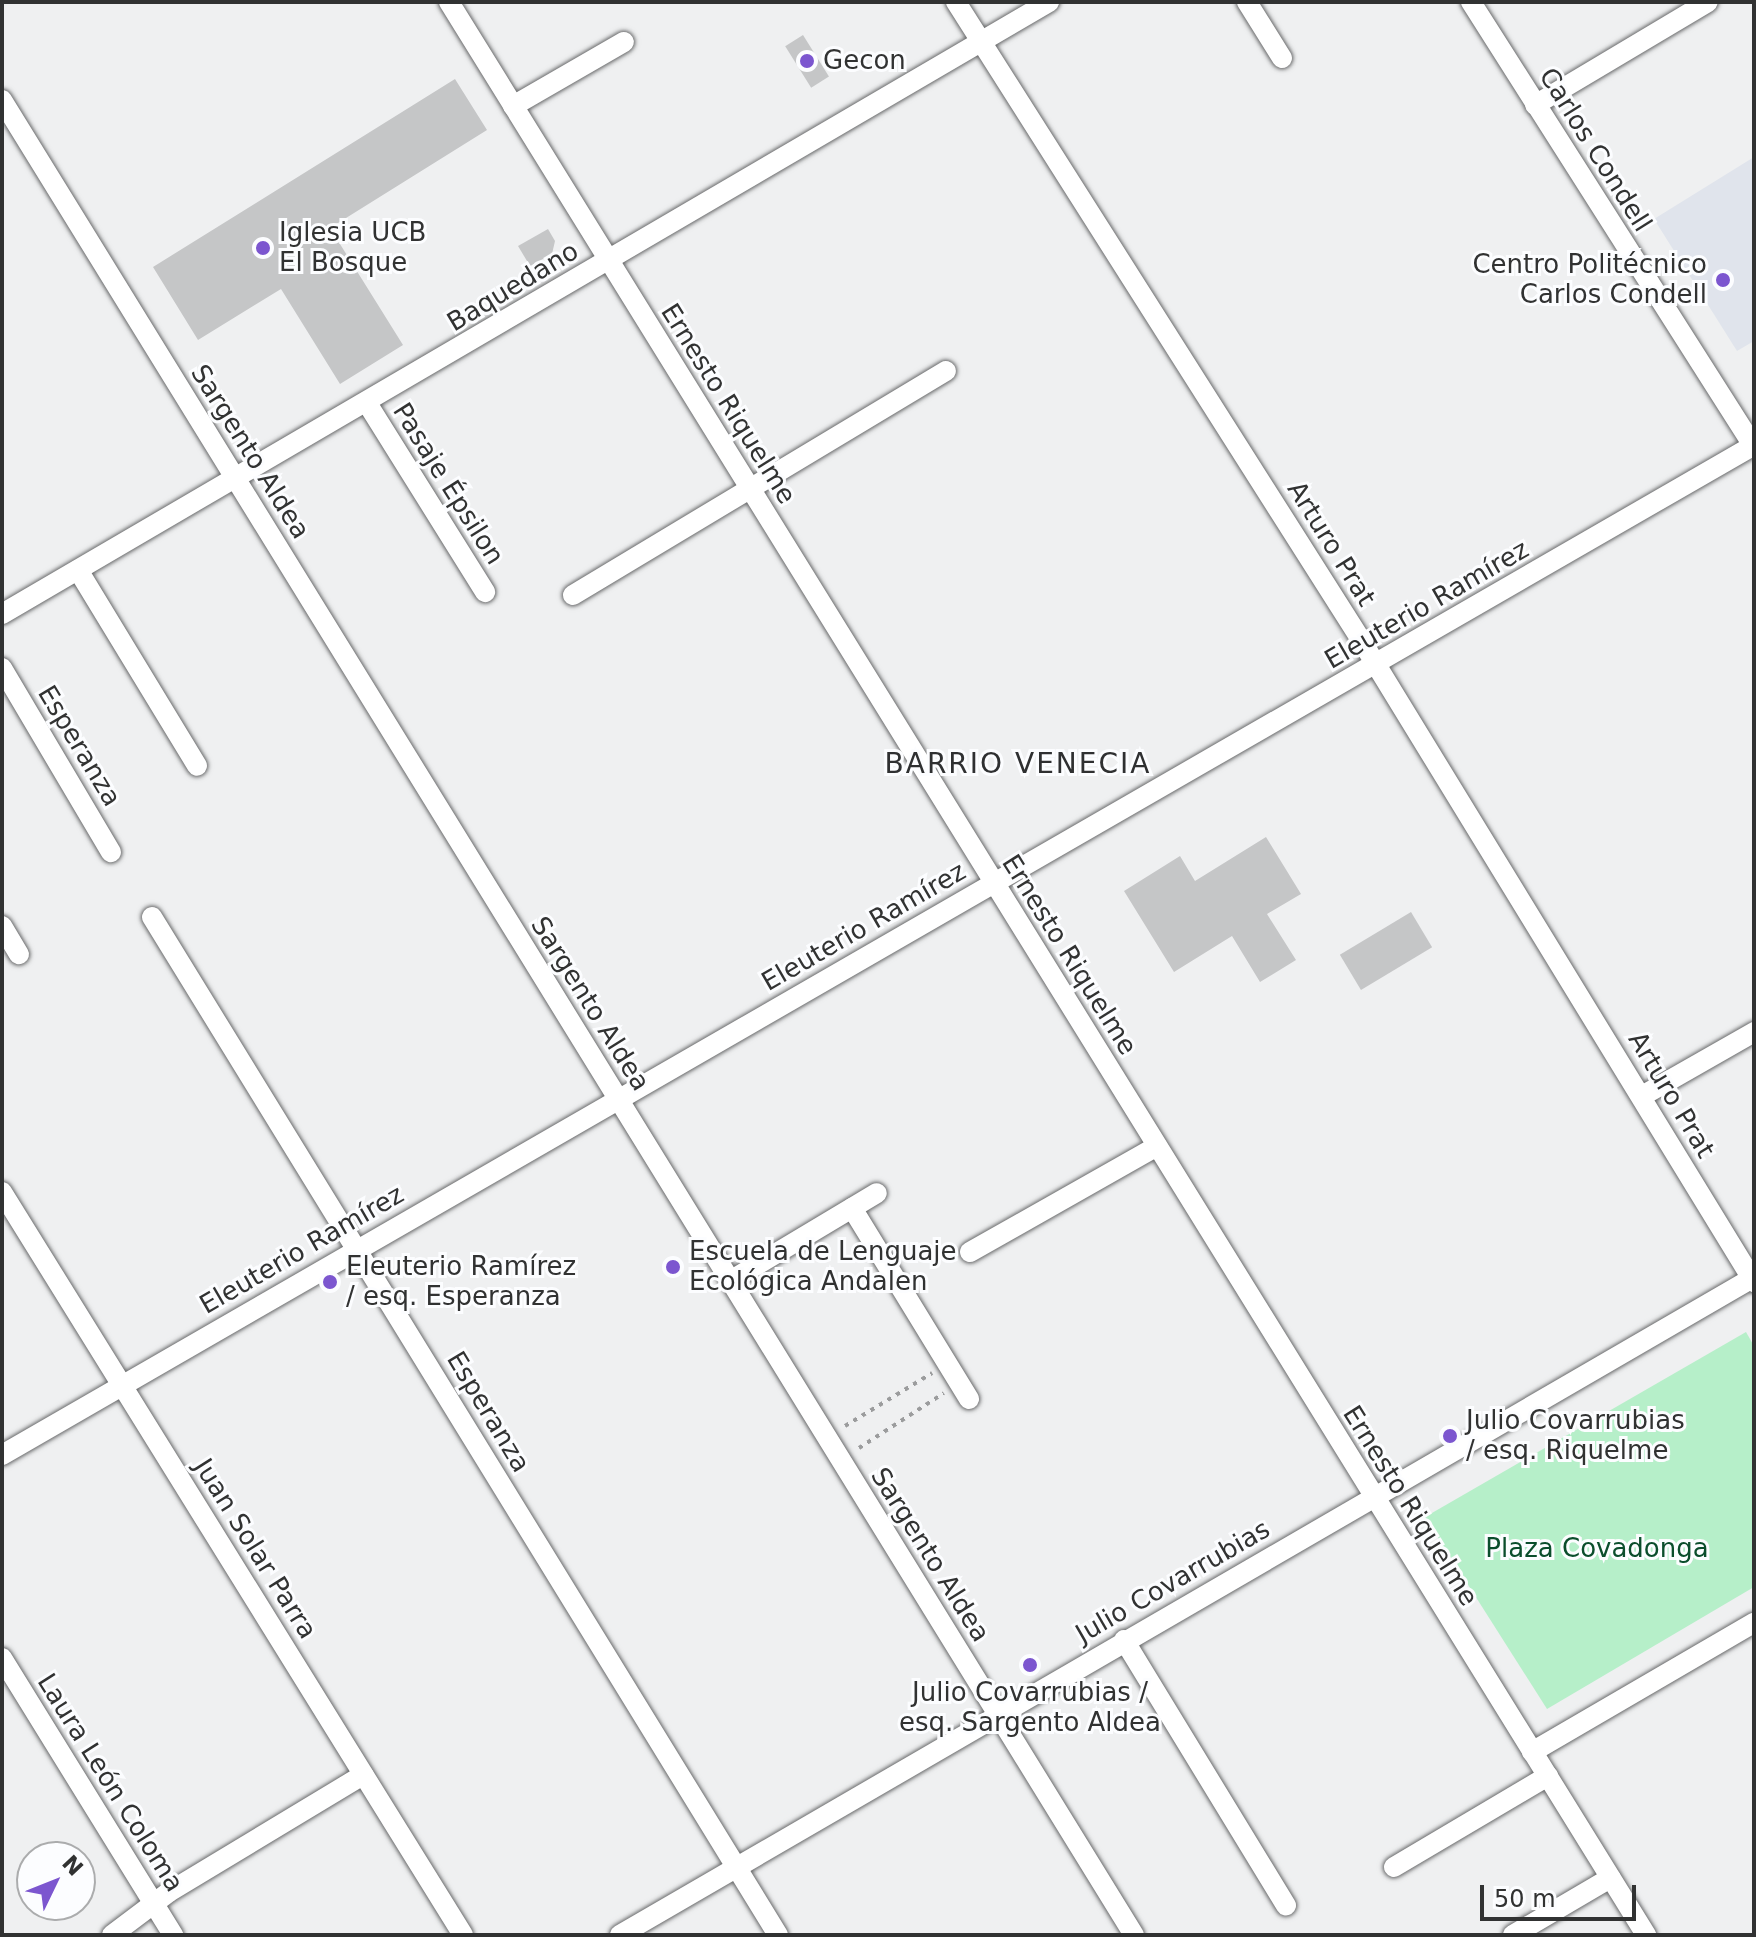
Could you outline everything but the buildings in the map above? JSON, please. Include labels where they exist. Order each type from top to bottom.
[{"type":"street","name":"Ernesto Riquelme","points":[[449,2],[1646,1935]]},
{"type":"street","name":"Arturo Prat","points":[[956,2],[1376,664],[1753,1279]]},
{"type":"street","name":"Baquedano","points":[[2,614],[237,480],[1049,2]]},
{"type":"street","points":[[1247,2],[1282,58]]},
{"type":"street","name":"Carlos Condell","points":[[1471,2],[1754,446]]},
{"type":"street","points":[[1535,105],[1708,2]]},
{"type":"street","points":[[513,106],[624,42]]},
{"type":"street","name":"Sargento Aldea","points":[[2,100],[1134,1935]]},
{"type":"street","points":[[573,595],[946,371]]},
{"type":"street","name":"Pasaje Épsilon","points":[[367,403],[485,592]]},
{"type":"street","name":"Eleuterio Ramírez","points":[[2,1455],[617,1098],[1754,446]]},
{"type":"street","points":[[78,570],[197,766]]},
{"type":"street","name":"Esperanza","points":[[2,668],[111,852]]},
{"type":"street","name":"Esperanza","points":[[152,917],[778,1935]]},
{"type":"street","points":[[2,926],[19,954]]},
{"type":"street","points":[[1642,1096],[1754,1032]]},
{"type":"street","points":[[970,1252],[1157,1146]]},
{"type":"street","name":"Juan Solar Parra","points":[[2,1192],[463,1935]]},
{"type":"street","points":[[730,1281],[877,1193]]},
{"type":"street","points":[[852,1208],[965,1391]]},
{"type":"street","name":"Julio Covarrubias","points":[[620,1935],[1373,1495],[1753,1279]]},
{"type":"street","points":[[1532,1752],[1754,1623]]},
{"type":"street","points":[[1124,1640],[1286,1905]]},
{"type":"street","name":"Laura León Coloma","points":[[2,1658],[173,1935]]},
{"type":"street","points":[[112,1935],[363,1775]]},
{"type":"street","points":[[1394,1867],[1548,1776]]},
{"type":"street","points":[[1513,1935],[1610,1878]]},
{"type":"path","points":[[845,1426],[947,1363]]},
{"type":"path","points":[[859,1448],[965,1391]]},
{"type":"shaded area","name":"Centro Politécnico Carlos Condell","points":[[1754,157],[1754,341],[1737,351],[1654,219]]},
{"type":"green space","name":"Plaza Covadonga","points":[[1746,1332],[1754,1346],[1754,1587],[1547,1709],[1425,1517]]},
{"type":"place","name":"Gecon","points":[[807,61]]},
{"type":"place","name":"Iglesia UCB El Bosque","points":[[263,248]]},
{"type":"place","name":"Centro Politécnico Carlos Condell","points":[[1723,280]]},
{"type":"place","name":"Escuela de Lenguaje Ecológica Andalen","points":[[673,1267]]},
{"type":"place","name":"Eleuterio Ramírez / esq. Esperanza","points":[[330,1282]]},
{"type":"place","name":"Julio Covarrubias / esq. Riquelme","points":[[1450,1436]]},
{"type":"place","name":"Julio Covarrubias / esq. Sargento Aldea","points":[[1030,1665]]},
{"type":"district","name":"BARRIO VENECIA","points":[[1018,764]]}]
